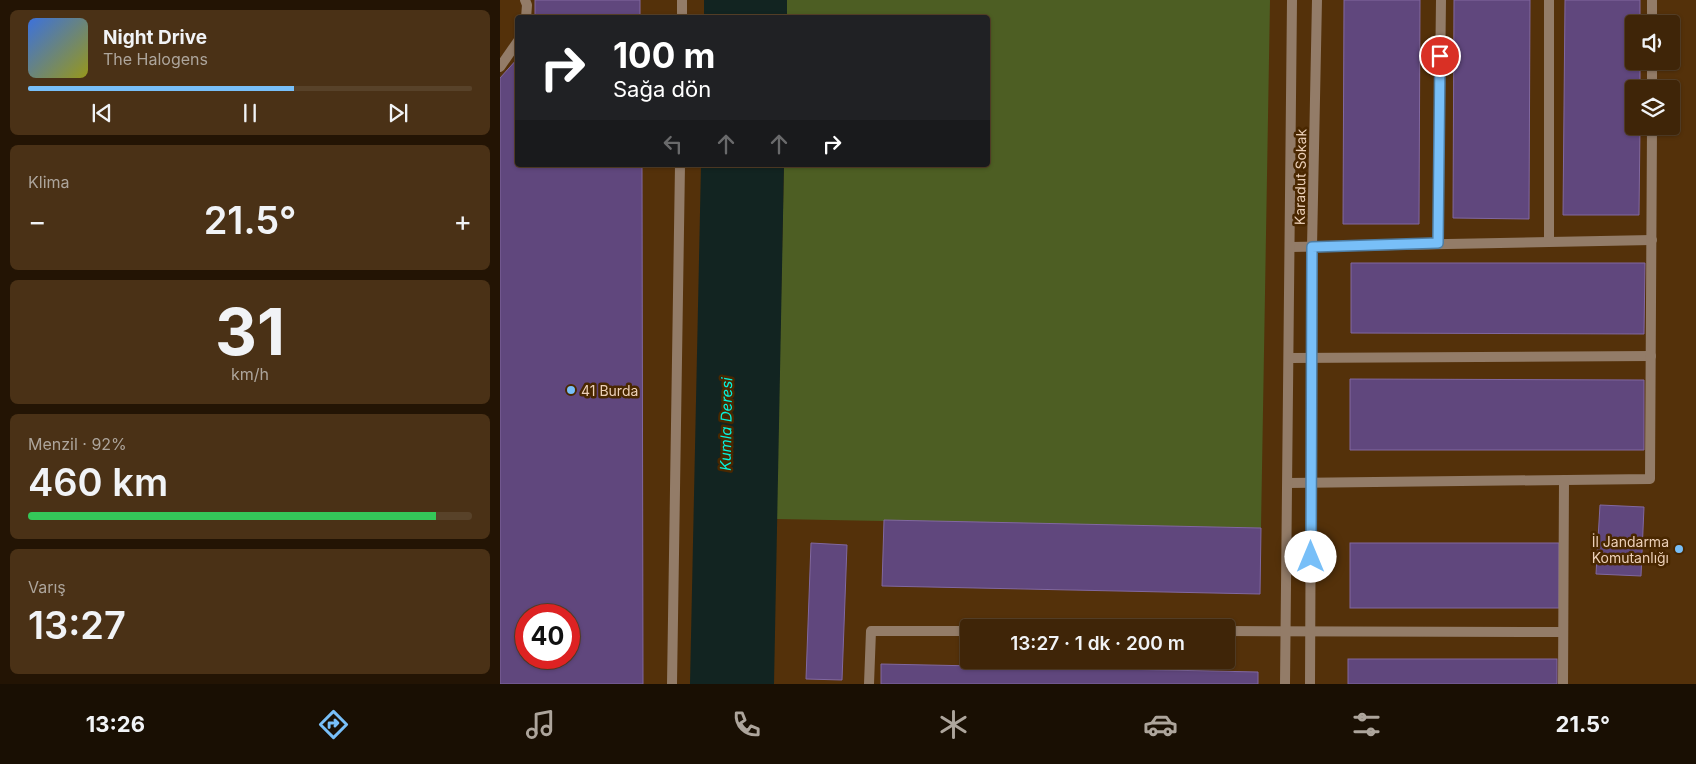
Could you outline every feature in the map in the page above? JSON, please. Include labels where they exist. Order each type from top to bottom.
[{"type":"street","points":[[525,0],[527,5],[526,15]]},
{"type":"street","points":[[682,0],[682,15]]},
{"type":"street","name":"Karadut Sokak","points":[[1285,684],[1292,0]]},
{"type":"street","name":"Karadut Sokak","points":[[1310,684],[1313,358],[1312,247],[1318,0]]},
{"type":"street","points":[[1438,243],[1441,0]]},
{"type":"street","points":[[1548,241],[1549,0]]},
{"type":"street","points":[[1652,0],[1652,15]]},
{"type":"street","points":[[500,67],[515,45]]},
{"type":"street","points":[[1288,483],[1650,480],[1652,135]]},
{"type":"street","points":[[672,684],[680,167]]},
{"type":"street","points":[[1290,248],[1438,243],[1652,240]]},
{"type":"street","points":[[1288,358],[1651,356]]},
{"type":"street","points":[[1563,684],[1564,480]]},
{"type":"street","points":[[869,684],[871,631],[960,631]]},
{"type":"street","points":[[1235,631],[1563,632]]},
{"type":"green space","points":[[787,0],[1270,0],[1261,528],[776,519],[784,167],[990,167],[990,15],[787,15]]},
{"type":"water","points":[[704,0],[787,0],[787,15],[704,15]]},
{"type":"water","name":"Kumla Deresi","points":[[701,167],[784,167],[774,684],[690,684]]},
{"type":"building","points":[[535,0],[640,0],[640,15],[535,15]]},
{"type":"building","points":[[1344,0],[1420,0],[1419,224],[1343,224]]},
{"type":"building","points":[[1454,0],[1530,0],[1529,219],[1453,218]]},
{"type":"building","points":[[1565,0],[1640,0],[1640,15],[1625,15],[1625,70],[1640,70],[1640,80],[1625,80],[1625,135],[1640,135],[1639,215],[1563,215]]},
{"type":"building","name":"41 Burda","points":[[515,61],[515,167],[642,167],[643,684],[500,684],[500,78]]},
{"type":"building","points":[[1351,263],[1645,263],[1644,334],[1351,333]]},
{"type":"building","points":[[1350,379],[1644,380],[1644,450],[1350,450]]},
{"type":"building","points":[[1600,505],[1644,507],[1641,576],[1596,574]]},
{"type":"building","points":[[884,520],[1261,528],[1260,594],[882,586]]},
{"type":"building","points":[[811,543],[847,545],[842,680],[806,679]]},
{"type":"building","points":[[1350,543],[1559,543],[1559,608],[1350,608]]},
{"type":"building","points":[[1348,659],[1557,659],[1557,684],[1348,684]]},
{"type":"building","points":[[881,664],[960,666],[960,669],[1117,669],[1258,672],[1258,684],[881,684]]},
{"type":"place","name":"41 Burda","points":[[571,390]]},
{"type":"place","name":"İl Jandarma Komutanlığı","points":[[1679,549]]},
{"type":"route","points":[[1311,557],[1312,247],[1438,243],[1440,56]]}]
